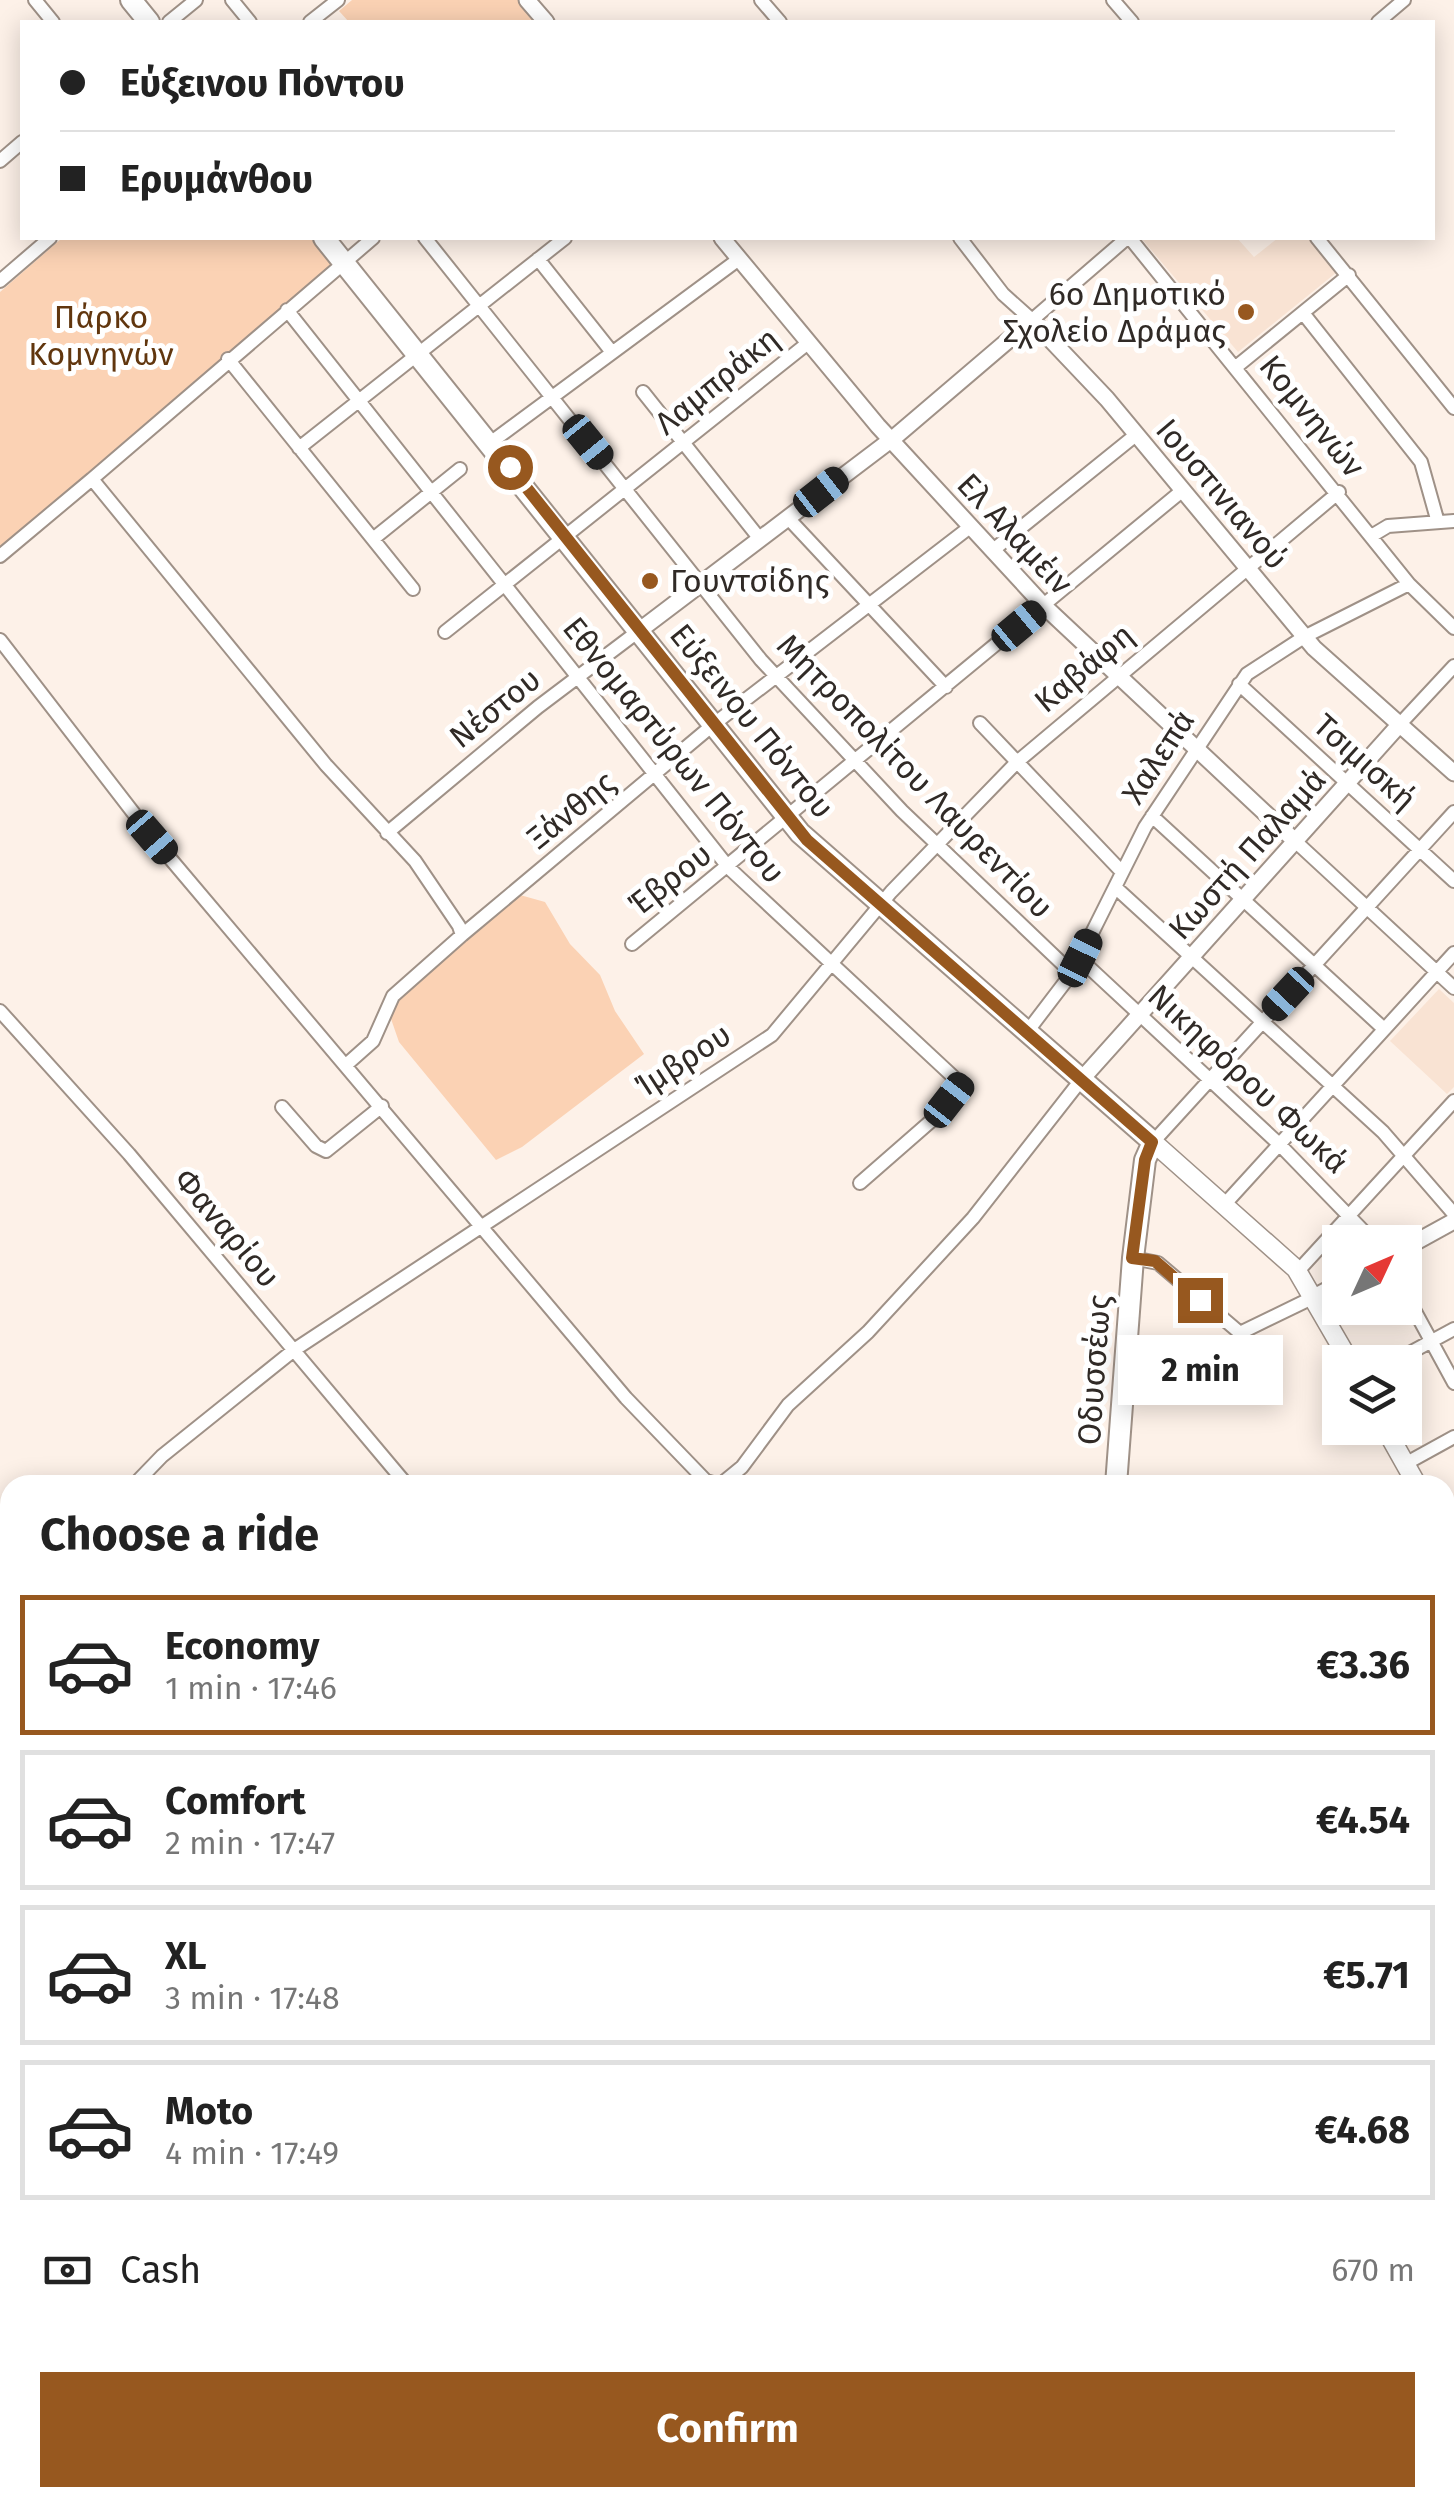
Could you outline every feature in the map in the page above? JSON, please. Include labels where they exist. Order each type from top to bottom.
[{"type":"main road","points":[[131,0],[147,20]]},
{"type":"main road","name":"Εύξεινου Πόντου","points":[[326,240],[789,819],[1152,1142]]},
{"type":"main road","points":[[1152,1142],[1298,1271],[1341,1345]]},
{"type":"main road","name":"Οδυσσέως","points":[[1117,1475],[1132,1258],[1145,1160],[1152,1142]]},
{"type":"main road","points":[[1394,1445],[1411,1475]]},
{"type":"street","points":[[34,0],[51,20]]},
{"type":"street","points":[[171,20],[196,0]]},
{"type":"street","points":[[232,0],[248,20]]},
{"type":"street","points":[[526,0],[544,20]]},
{"type":"street","points":[[761,0],[778,20]]},
{"type":"street","points":[[1112,0],[1130,20]]},
{"type":"street","points":[[1380,20],[1404,0]]},
{"type":"street","points":[[312,20],[334,1]]},
{"type":"street","points":[[0,161],[20,144]]},
{"type":"street","points":[[0,282],[48,240]]},
{"type":"street","points":[[0,556],[371,240]]},
{"type":"street","name":"Μητροπολίτου Λαυρεντίου","points":[[427,240],[776,676],[856,763],[1072,974]]},
{"type":"street","points":[[299,448],[562,240]]},
{"type":"street","name":"Ελ Αλαμέιν","points":[[724,240],[890,440],[1044,606],[1295,841]]},
{"type":"street","name":"Ιουστινιανού","points":[[962,240],[1003,294],[1032,320],[1136,434],[1304,637],[1454,773]]},
{"type":"street","points":[[640,630],[890,440],[1126,240]]},
{"type":"street","name":"Κομνηνών","points":[[1130,240],[1339,492],[1409,584],[1454,628]]},
{"type":"street","points":[[1319,240],[1454,408]]},
{"type":"street","points":[[538,259],[611,352]]},
{"type":"street","points":[[490,444],[739,259]]},
{"type":"street","points":[[1236,367],[1349,275]]},
{"type":"street","name":"Εθνομαρτύρων Πόντου","points":[[287,310],[729,868],[962,1084],[931,1121],[860,1183]]},
{"type":"street","points":[[1303,313],[1423,465],[1437,519]]},
{"type":"street","name":"Λαμπράκη","points":[[445,632],[808,343]]},
{"type":"street","points":[[228,360],[413,589]]},
{"type":"street","points":[[643,392],[760,539]]},
{"type":"street","points":[[992,551],[1136,434]]},
{"type":"street","points":[[372,539],[460,470]]},
{"type":"street","points":[[92,479],[326,765],[415,861],[462,935]]},
{"type":"street","name":"Έβρου","points":[[632,944],[789,819],[1183,490]]},
{"type":"street","name":"Καβάφη","points":[[881,904],[1017,762],[1339,492]]},
{"type":"street","points":[[788,518],[946,687]]},
{"type":"street","points":[[1373,535],[1388,526],[1454,520]]},
{"type":"street","name":"Ξάνθης","points":[[346,1065],[373,1042],[393,996],[462,935],[714,724],[970,527]]},
{"type":"street","name":"Χαλεπά","points":[[1027,1032],[1072,974],[1152,816],[1239,684],[1262,661],[1409,584]]},
{"type":"street","name":"Νέστου","points":[[387,833],[640,630]]},
{"type":"street","points":[[0,640],[152,837],[626,1398],[700,1475]]},
{"type":"street","name":"Κωστή Παλαμά","points":[[1081,1080],[1454,666]]},
{"type":"street","name":"Τσιμισκή","points":[[1239,684],[1454,880]]},
{"type":"street","points":[[980,723],[1122,872]]},
{"type":"street","points":[[1152,1142],[1454,812]]},
{"type":"street","points":[[1152,816],[1384,1029]]},
{"type":"street","points":[[1295,841],[1454,988]]},
{"type":"street","points":[[1114,886],[1405,1154],[1454,1217],[1422,1237]]},
{"type":"street","name":"Ίμβρου","points":[[144,1475],[294,1350],[772,1035],[881,904]]},
{"type":"street","points":[[1224,1204],[1454,953]]},
{"type":"street","name":"Νικηφόρου Φωκά","points":[[1080,958],[1359,1225]]},
{"type":"street","name":"Φαναρίου","points":[[0,1011],[129,1154],[399,1475]]},
{"type":"street","points":[[733,1475],[788,1404],[868,1332],[973,1218],[1081,1080]]},
{"type":"street","points":[[1298,1271],[1454,1101]]},
{"type":"street","points":[[282,1108],[316,1146],[326,1151],[382,1106]]},
{"type":"street","points":[[1132,1258],[1155,1261],[1240,1333],[1322,1293]]},
{"type":"street","points":[[1422,1325],[1454,1383]]},
{"type":"street","points":[[1422,1347],[1454,1330]]},
{"type":"street","points":[[1405,1464],[1454,1438]]},
{"type":"shaded area","name":"6o Δημοτικό Σχολείο Δράμας","points":[[1143,240],[1239,240],[1254,257],[1275,240],[1310,240],[1337,272],[1238,352]]},
{"type":"shaded area","points":[[1439,989],[1454,1003],[1454,1087],[1447,1094],[1390,1041]]},
{"type":"green space","points":[[352,0],[519,0],[536,20],[347,20],[339,11]]},
{"type":"green space","name":"Πάρκο Κομνηνών","points":[[60,240],[313,240],[335,266],[213,366],[0,557],[0,292]]},
{"type":"green space","points":[[520,895],[545,902],[570,944],[600,975],[615,1011],[644,1054],[522,1147],[496,1160],[399,1042],[390,1016],[394,1001]]},
{"type":"place","name":"6o Δημοτικό Σχολείο Δράμας","points":[[1246,312]]},
{"type":"place","name":"Γουντσίδης","points":[[650,581]]},
{"type":"route","points":[[510,467],[807,840],[1152,1142],[1146,1154],[1132,1258],[1155,1261],[1200,1300]]}]
